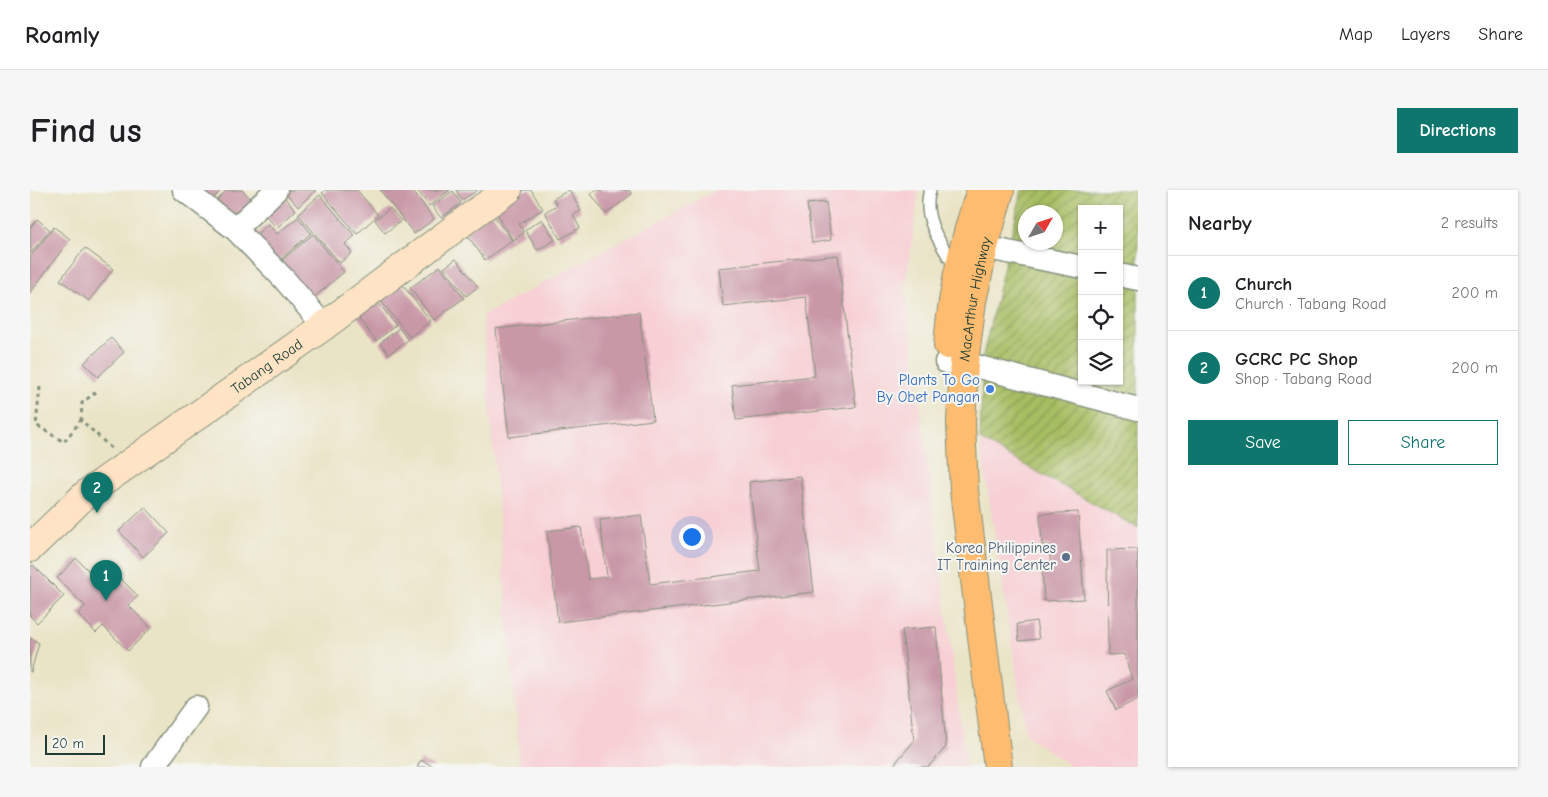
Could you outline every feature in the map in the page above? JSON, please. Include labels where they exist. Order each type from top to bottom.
[{"type":"highway","name":"MacArthur Highway","points":[[980,767],[946,489],[944,424],[955,363],[972,301],[974,245],[981,190]]},
{"type":"highway","name":"MacArthur Highway","points":[[998,767],[964,490],[961,423],[955,363],[953,300],[958,272],[974,245],[1000,190]]},
{"type":"main road","name":"Tabang Road","points":[[30,548],[86,494],[324,326],[508,190]]},
{"type":"street","points":[[184,190],[235,229],[284,278],[324,326]]},
{"type":"street","points":[[235,229],[276,190]]},
{"type":"street","points":[[974,245],[1078,266]]},
{"type":"street","points":[[1123,276],[1138,279]]},
{"type":"street","points":[[955,363],[1138,409]]},
{"type":"street","points":[[153,767],[196,707]]},
{"type":"lane","points":[[930,190],[929,211],[933,232],[958,272]]},
{"type":"path","points":[[40,386],[36,425],[64,442],[81,420],[82,402],[96,392]]},
{"type":"path","points":[[81,420],[128,464]]},
{"type":"shaded area","points":[[716,190],[919,190],[905,288],[966,767],[520,767],[482,316]]},
{"type":"shaded area","points":[[980,440],[1138,528],[1138,767],[1071,767],[1026,735]]},
{"type":"green space","points":[[1022,190],[1138,190],[1138,528],[980,440],[983,355],[1018,207],[1018,250],[1063,250],[1063,205],[1018,205]]},
{"type":"building","points":[[202,190],[218,190],[220,192],[208,203]]},
{"type":"building","points":[[227,190],[242,190],[256,204],[234,225],[213,204]]},
{"type":"building","points":[[283,190],[316,190],[298,207]]},
{"type":"building","points":[[326,190],[357,190],[378,215],[357,234],[322,193]]},
{"type":"building","points":[[380,190],[412,190],[434,219],[414,234]]},
{"type":"building","points":[[417,190],[450,190],[429,206]]},
{"type":"building","points":[[456,190],[478,190],[462,200]]},
{"type":"building","points":[[524,190],[531,190],[543,209],[519,224],[524,233],[513,240],[494,209]]},
{"type":"building","points":[[569,190],[581,211],[573,215],[580,228],[560,239],[545,212],[557,205],[553,199]]},
{"type":"building","points":[[596,190],[629,190],[632,194],[606,214],[591,194]]},
{"type":"building","points":[[278,191],[296,210],[277,228],[259,209]]},
{"type":"building","points":[[453,191],[461,203],[441,218],[432,206]]},
{"type":"building","points":[[320,195],[355,236],[345,244],[352,253],[340,263],[298,214]]},
{"type":"building","points":[[826,202],[831,240],[812,243],[807,204]]},
{"type":"building","points":[[390,208],[401,221],[385,233],[375,220]]},
{"type":"building","points":[[491,212],[512,240],[485,260],[465,232]]},
{"type":"building","points":[[298,217],[311,233],[273,266],[250,240],[268,224],[277,234]]},
{"type":"building","points":[[37,219],[50,230],[30,254],[30,228]]},
{"type":"building","points":[[542,219],[555,240],[537,250],[525,230]]},
{"type":"building","points":[[54,227],[70,239],[30,293],[30,257]]},
{"type":"building","points":[[313,234],[344,272],[312,299],[281,261]]},
{"type":"building","points":[[85,248],[113,269],[89,301],[60,280]]},
{"type":"building","points":[[838,255],[856,407],[736,420],[732,385],[815,376],[806,297],[723,306],[719,268]]},
{"type":"building","points":[[456,259],[478,287],[466,296],[444,268]]},
{"type":"building","points":[[440,266],[464,298],[434,320],[410,288]]},
{"type":"building","points":[[397,278],[431,321],[410,337],[376,295]]},
{"type":"building","points":[[373,296],[396,325],[376,341],[353,311]]},
{"type":"building","points":[[639,312],[653,420],[509,437],[496,329]]},
{"type":"building","points":[[399,328],[408,340],[389,354],[380,343]]},
{"type":"building","points":[[111,338],[124,352],[98,377],[84,363]]},
{"type":"building","points":[[800,476],[814,592],[558,622],[547,531],[581,527],[588,579],[607,577],[600,520],[641,515],[650,584],[760,571],[749,482]]},
{"type":"building","points":[[145,507],[169,533],[143,557],[119,531]]},
{"type":"building","name":"Korea Philippines IT Training Center","points":[[1078,512],[1084,599],[1044,601],[1042,568],[1051,568],[1049,545],[1042,545],[1040,514]]},
{"type":"building","points":[[1138,549],[1138,699],[1116,710],[1107,691],[1132,679],[1124,654],[1108,655],[1107,550]]},
{"type":"building","points":[[76,558],[104,586],[116,574],[138,596],[128,605],[151,628],[128,651],[103,626],[96,633],[78,614],[85,606],[57,578]]},
{"type":"building","points":[[33,565],[64,596],[37,623],[30,616],[30,567]]},
{"type":"building","points":[[1036,621],[1039,639],[1019,641],[1017,624]]},
{"type":"building","points":[[936,627],[946,747],[928,767],[892,767],[914,741],[902,630]]},
{"type":"building","points":[[30,638],[39,643],[31,672],[30,672]]},
{"type":"building","points":[[421,760],[435,767],[417,767]]},
{"type":"place","name":"Plants To Go By Obet Pangan","points":[[990,389]]},
{"type":"place","name":"GCRC PC Shop","points":[[97,513]]},
{"type":"place","name":"Korea Philippines IT Training Center","points":[[1066,557]]},
{"type":"place","name":"Church","points":[[106,601]]}]
